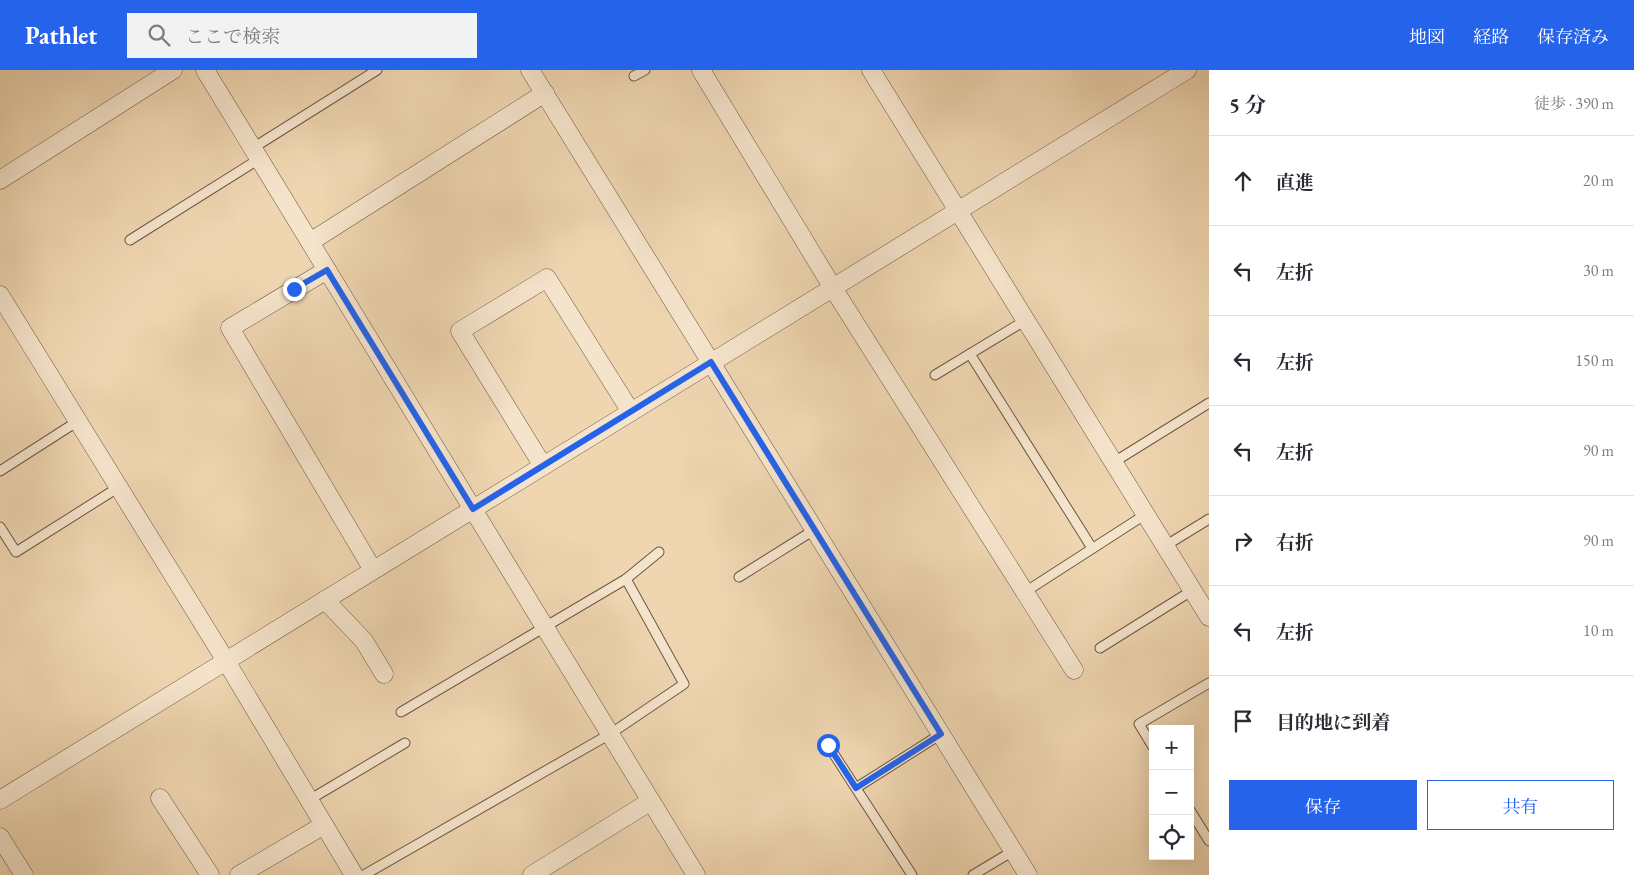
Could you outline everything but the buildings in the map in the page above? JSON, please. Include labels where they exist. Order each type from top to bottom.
[{"type":"street","points":[[0,180],[173,70]]},
{"type":"street","points":[[205,70],[696,875]]},
{"type":"street","points":[[530,70],[1028,875]]},
{"type":"street","points":[[701,70],[832,288],[1074,670]]},
{"type":"street","points":[[871,70],[1209,617]]},
{"type":"street","points":[[0,800],[1187,70]]},
{"type":"street","points":[[310,242],[545,93]]},
{"type":"street","points":[[327,270],[230,328],[374,570]]},
{"type":"street","points":[[543,466],[460,331],[547,278],[631,412]]},
{"type":"street","points":[[0,295],[226,661],[354,875]]},
{"type":"street","points":[[324,600],[364,641],[384,674]]},
{"type":"street","points":[[160,798],[210,875]]},
{"type":"street","points":[[532,875],[651,801]]},
{"type":"street","points":[[239,875],[324,825]]},
{"type":"street","points":[[0,837],[24,875]]},
{"type":"lane","points":[[130,240],[377,70]]},
{"type":"lane","points":[[634,76],[645,70]]},
{"type":"lane","points":[[935,375],[1026,320]]},
{"type":"lane","points":[[970,354],[1092,548]]},
{"type":"lane","points":[[1114,462],[1209,403]]},
{"type":"lane","points":[[0,471],[78,421]]},
{"type":"lane","points":[[0,527],[16,552],[119,487]]},
{"type":"lane","points":[[1025,592],[1146,514]]},
{"type":"lane","points":[[1165,546],[1209,519]]},
{"type":"lane","points":[[739,577],[814,530]]},
{"type":"lane","points":[[401,712],[626,579],[659,552]]},
{"type":"lane","points":[[364,875],[610,734],[684,684],[626,579]]},
{"type":"lane","points":[[1100,648],[1192,590]]},
{"type":"lane","points":[[1149,740],[1139,724],[1209,682]]},
{"type":"lane","points":[[856,788],[941,734]]},
{"type":"lane","points":[[309,800],[405,744]]},
{"type":"lane","points":[[828,745],[912,875]]},
{"type":"lane","points":[[1193,815],[1209,841]]},
{"type":"lane","points":[[973,875],[1013,851]]},
{"type":"route","points":[[294,289],[327,270],[473,509],[711,362],[941,734],[856,788],[828,745]]}]
